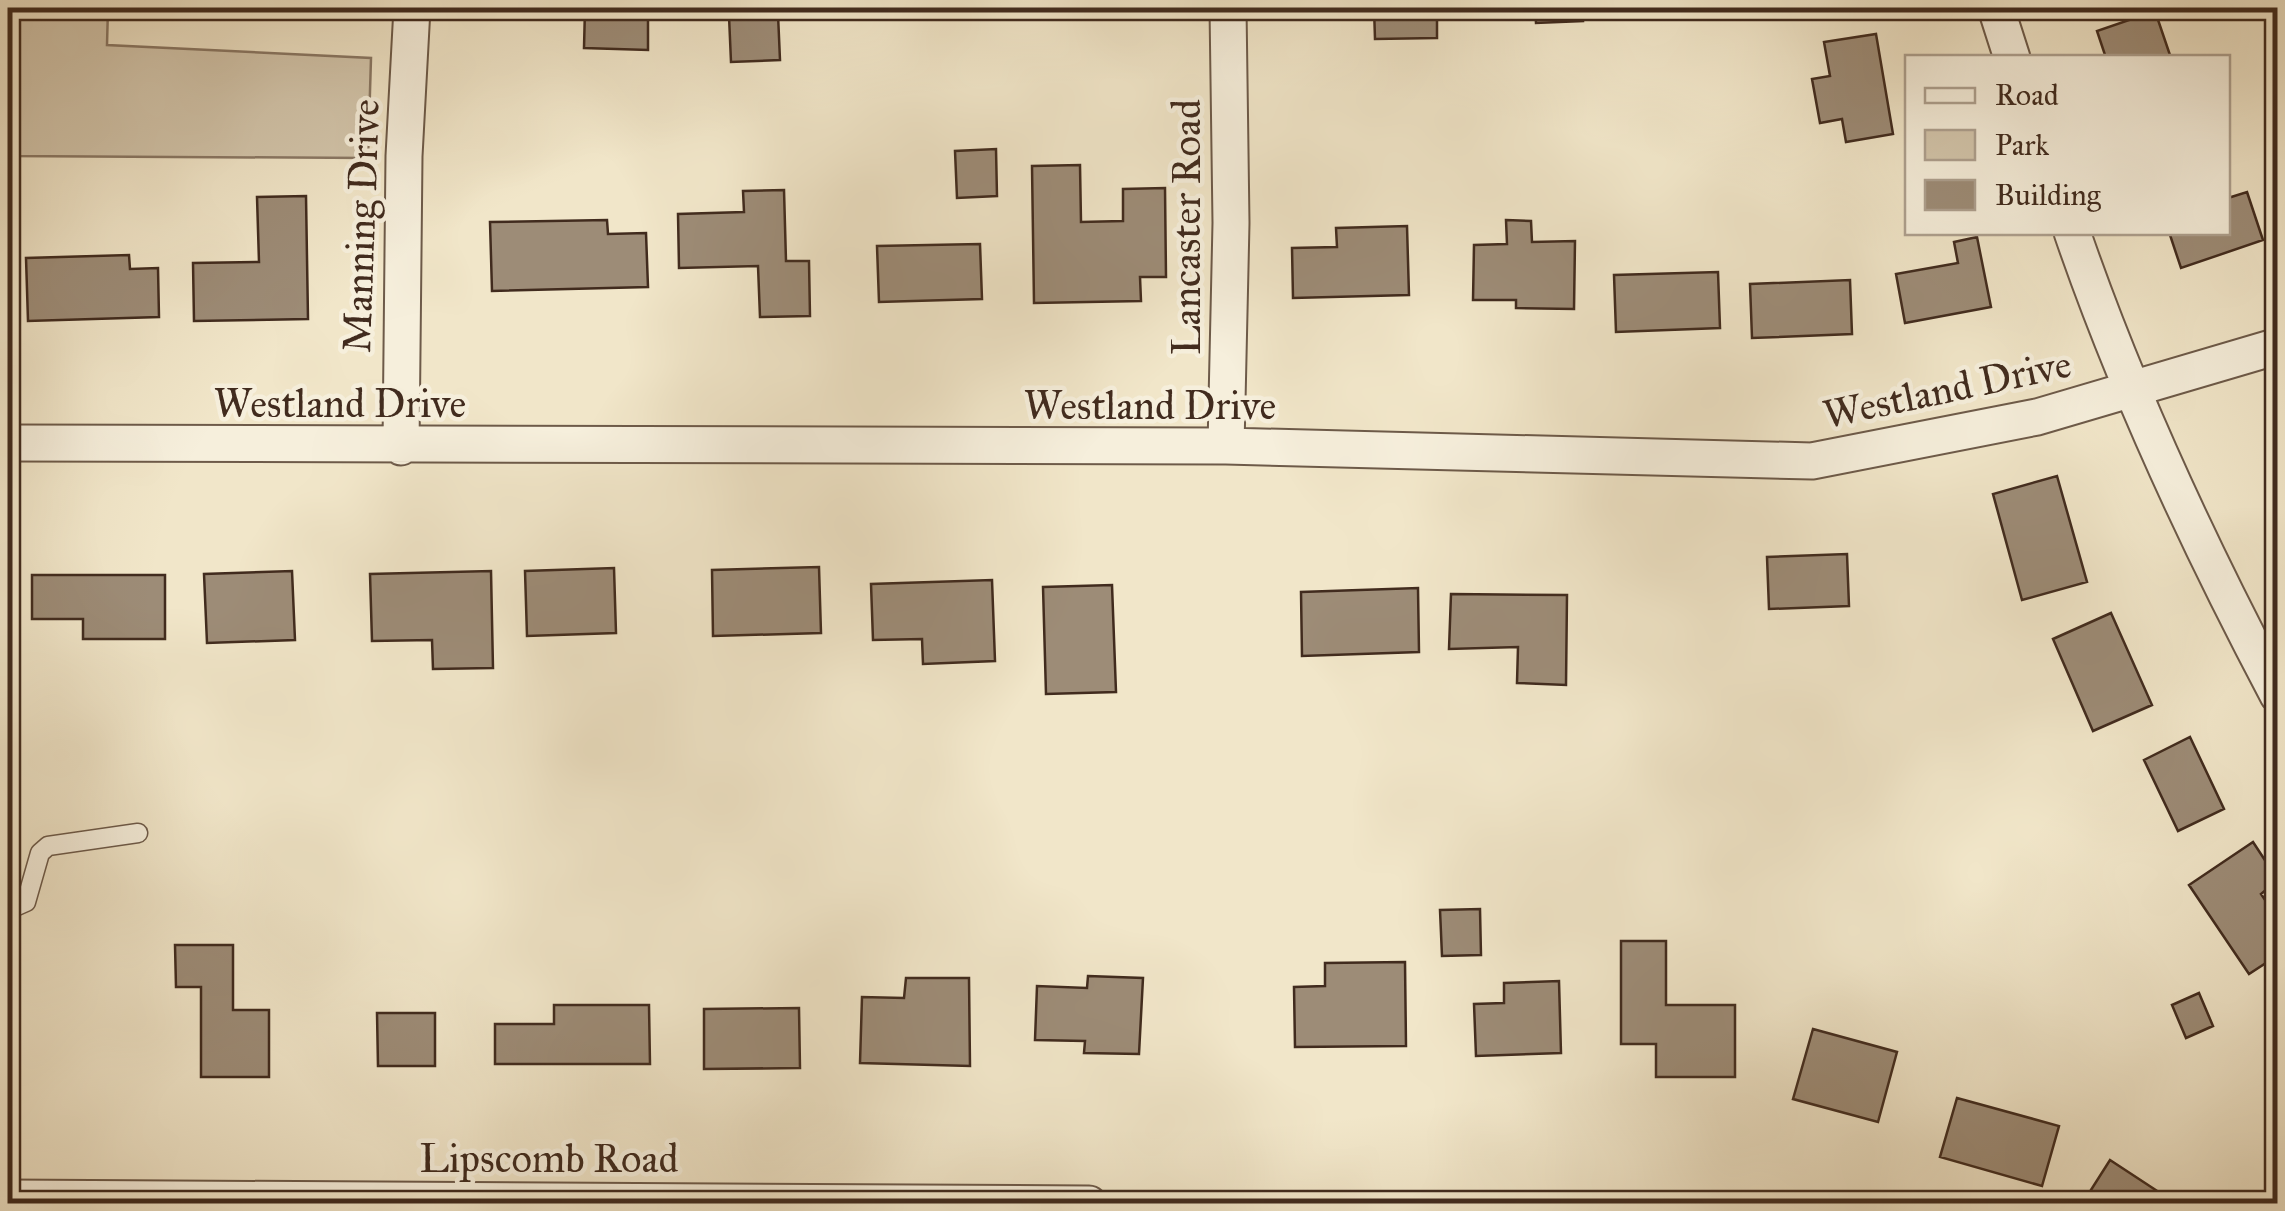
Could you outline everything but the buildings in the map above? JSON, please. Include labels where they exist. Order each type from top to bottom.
[{"type":"street","name":"Manning Drive","points":[[401,447],[403,214],[412,8]]},
{"type":"street","name":"Lancaster Road","points":[[1226,446],[1231,223],[1228,8]]},
{"type":"street","points":[[1996,8],[2011,55]]},
{"type":"street","points":[[2073,235],[2132,390],[2206,560],[2278,695]]},
{"type":"street","name":"Westland Drive","points":[[8,443],[401,447],[1226,446],[1812,462],[2037,416],[2278,346]]},
{"type":"street","name":"Lipscomb Road","points":[[8,1198],[1089,1204]]},
{"type":"lane","points":[[8,910],[26,902],[40,853],[48,846],[138,832]]},
{"type":"green space","points":[[8,8],[108,8],[107,45],[371,58],[368,158],[8,156]]}]
